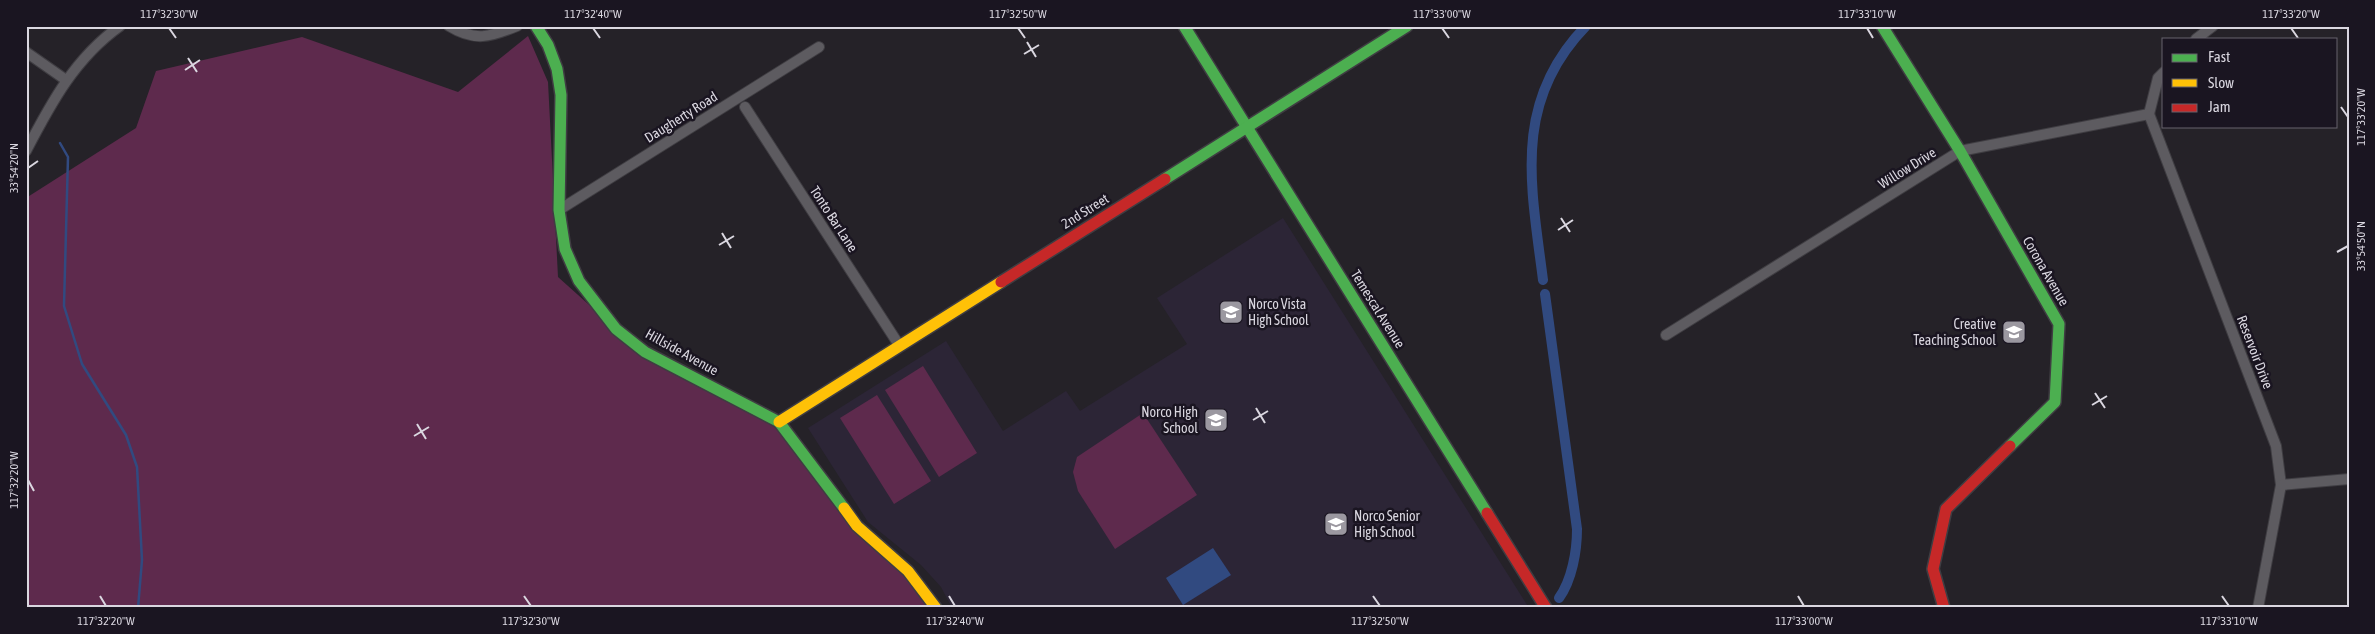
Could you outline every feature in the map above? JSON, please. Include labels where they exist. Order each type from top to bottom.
[{"type":"street","points":[[26,151],[66,80],[85,56],[120,26]]},
{"type":"street","points":[[449,26],[470,37],[494,36],[517,26]]},
{"type":"street","name":"Hillside Avenue","points":[[536,26],[548,45],[557,69],[560,95],[559,210],[565,249],[579,281],[616,329],[646,352],[779,422],[857,526],[908,571],[936,608]]},
{"type":"street","name":"Temescal Avenue","points":[[1184,26],[1546,608]]},
{"type":"street","name":"2nd Street","points":[[779,422],[1407,26]]},
{"type":"street","name":"Corona Avenue","points":[[1882,26],[1960,151],[2059,324],[2055,402],[1946,509],[1933,569],[1944,608]]},
{"type":"street","points":[[2197,38],[2214,26]]},
{"type":"street","name":"Daugherty Road","points":[[559,210],[819,47]]},
{"type":"street","points":[[26,52],[66,80]]},
{"type":"street","points":[[2149,114],[2158,78],[2162,74]]},
{"type":"street","name":"Tonto Bar Lane","points":[[746,107],[899,345]]},
{"type":"street","name":"Willow Drive","points":[[1666,335],[1960,151],[2149,114]]},
{"type":"street","name":"Reservoir Drive","points":[[2149,114],[2276,446],[2281,485],[2258,608]]},
{"type":"street","points":[[2281,485],[2349,479]]},
{"type":"shaded area","points":[[528,36],[548,82],[558,277],[616,329],[779,422],[857,526],[936,608],[26,608],[26,198],[136,128],[156,71],[302,37],[458,92]]},
{"type":"shaded area","name":"Norco High School","points":[[1283,218],[1529,608],[952,608],[941,587],[921,565],[868,522],[808,428],[946,341],[1003,431],[1066,391],[1080,411],[1187,344],[1157,298]]},
{"type":"shaded area","points":[[923,366],[977,453],[939,477],[885,390]]},
{"type":"shaded area","points":[[877,395],[931,481],[894,504],[840,418]]},
{"type":"shaded area","points":[[1143,413],[1197,495],[1115,549],[1078,491],[1073,472],[1077,457]]},
{"type":"water","points":[[1213,548],[1231,575],[1183,605],[1166,578]]},
{"type":"waterway","points":[[1543,280],[1534,211],[1532,178],[1532,146],[1537,115],[1546,84],[1562,55],[1586,26]]},
{"type":"waterway","points":[[60,143],[68,157],[64,306],[82,364],[126,435],[137,467],[142,560],[138,608]]},
{"type":"waterway","points":[[1545,294],[1577,529],[1573,565],[1564,591],[1559,598]]},
{"type":"traffic: fast","points":[[536,26],[548,45],[557,69],[561,95],[559,210],[565,249],[579,281],[616,329],[645,352],[779,422],[844,508]]},
{"type":"traffic: fast","points":[[1184,26],[1487,513]]},
{"type":"traffic: fast","points":[[1165,179],[1407,26]]},
{"type":"traffic: fast","points":[[1882,26],[1960,151],[2059,324],[2055,402],[2010,446]]},
{"type":"traffic: slow","points":[[779,422],[1001,282]]},
{"type":"traffic: slow","points":[[844,508],[857,526],[908,571],[936,608]]},
{"type":"traffic: jam","points":[[1001,282],[1165,179]]},
{"type":"traffic: jam","points":[[1944,608],[1933,569],[1946,509],[2010,446]]},
{"type":"traffic: jam","points":[[1487,513],[1546,608]]},
{"type":"place","name":"Norco Vista High School","points":[[1231,312]]},
{"type":"place","name":"Creative Teaching School","points":[[2014,332]]},
{"type":"place","name":"Norco High School","points":[[1216,420]]},
{"type":"place","name":"Norco Senior High School","points":[[1336,524]]}]
